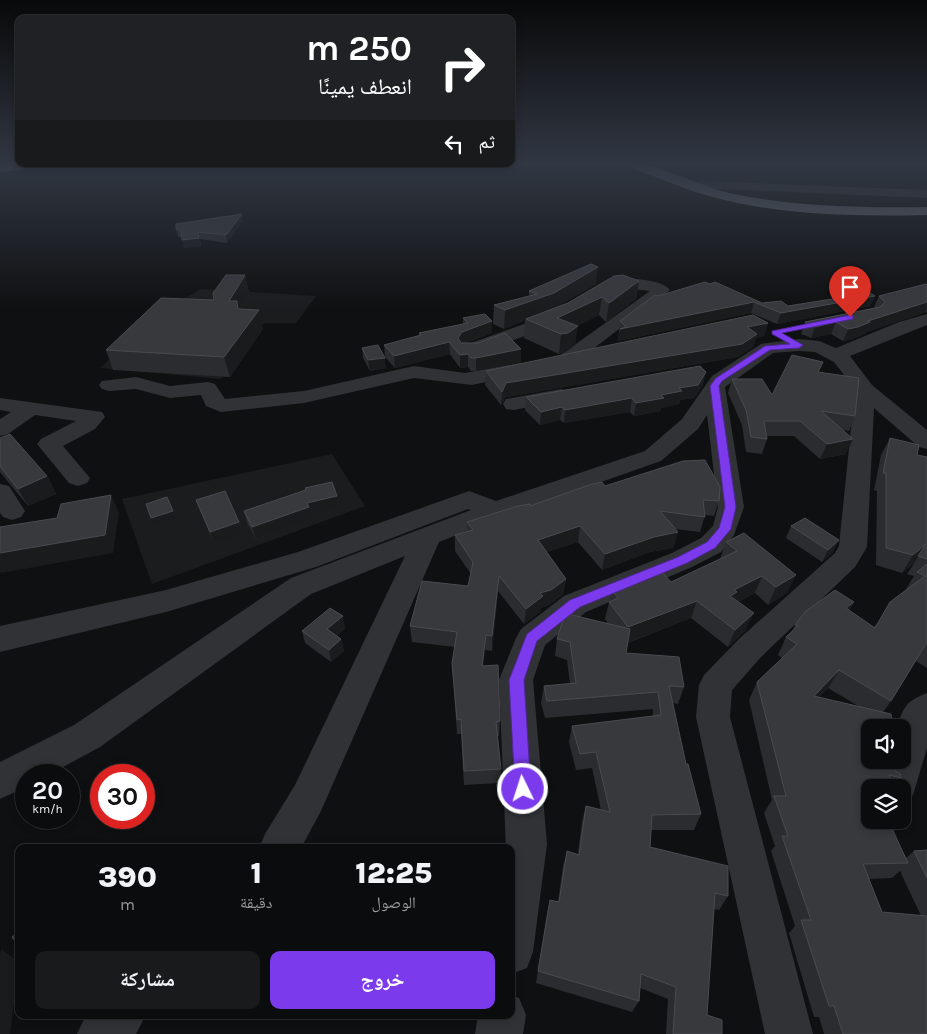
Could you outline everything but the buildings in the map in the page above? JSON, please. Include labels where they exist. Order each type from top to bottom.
[{"type":"street","points":[[470,350],[559,316],[608,287],[648,284],[662,290],[554,362]]},
{"type":"street","points":[[835,355],[927,319]]},
{"type":"street","points":[[771,330],[801,336],[819,348],[841,358],[865,389],[927,442]]},
{"type":"street","points":[[710,377],[719,380],[768,348],[801,336]]},
{"type":"street","points":[[78,478],[49,444],[87,424],[94,417],[110,382],[136,383],[170,392],[208,388],[214,401],[221,406],[304,397],[414,372],[431,371],[476,379],[617,348]]},
{"type":"street","points":[[0,781],[87,736],[301,586],[495,510],[653,456],[690,424],[710,377]]},
{"type":"street","points":[[515,925],[527,844],[516,680],[532,638],[575,604],[682,560],[711,545],[725,529],[730,507],[710,377]]},
{"type":"street","points":[[789,1034],[713,717],[716,685],[750,648],[845,560],[853,547],[865,389]]},
{"type":"street","points":[[514,404],[581,392]]},
{"type":"street","points":[[0,404],[94,417]]},
{"type":"street","points":[[0,429],[32,408]]},
{"type":"street","points":[[0,639],[166,601],[306,560],[469,499],[495,510]]},
{"type":"street","points":[[281,844],[308,798],[428,536]]},
{"type":"street","points":[[901,779],[918,715],[927,708]]},
{"type":"street","points":[[101,1034],[118,1019]]},
{"type":"street","points":[[499,1034],[501,1019]]},
{"type":"shaded area","points":[[201,289],[316,296],[296,323],[264,323],[221,379],[100,368],[165,310]]},
{"type":"shaded area","points":[[332,454],[365,506],[152,584],[122,499]]},
{"type":"route","points":[[523,789],[516,680],[532,638],[575,604],[682,560],[711,545],[725,529],[730,507],[714,386],[719,380],[768,348],[799,345],[775,332],[850,317]]}]
